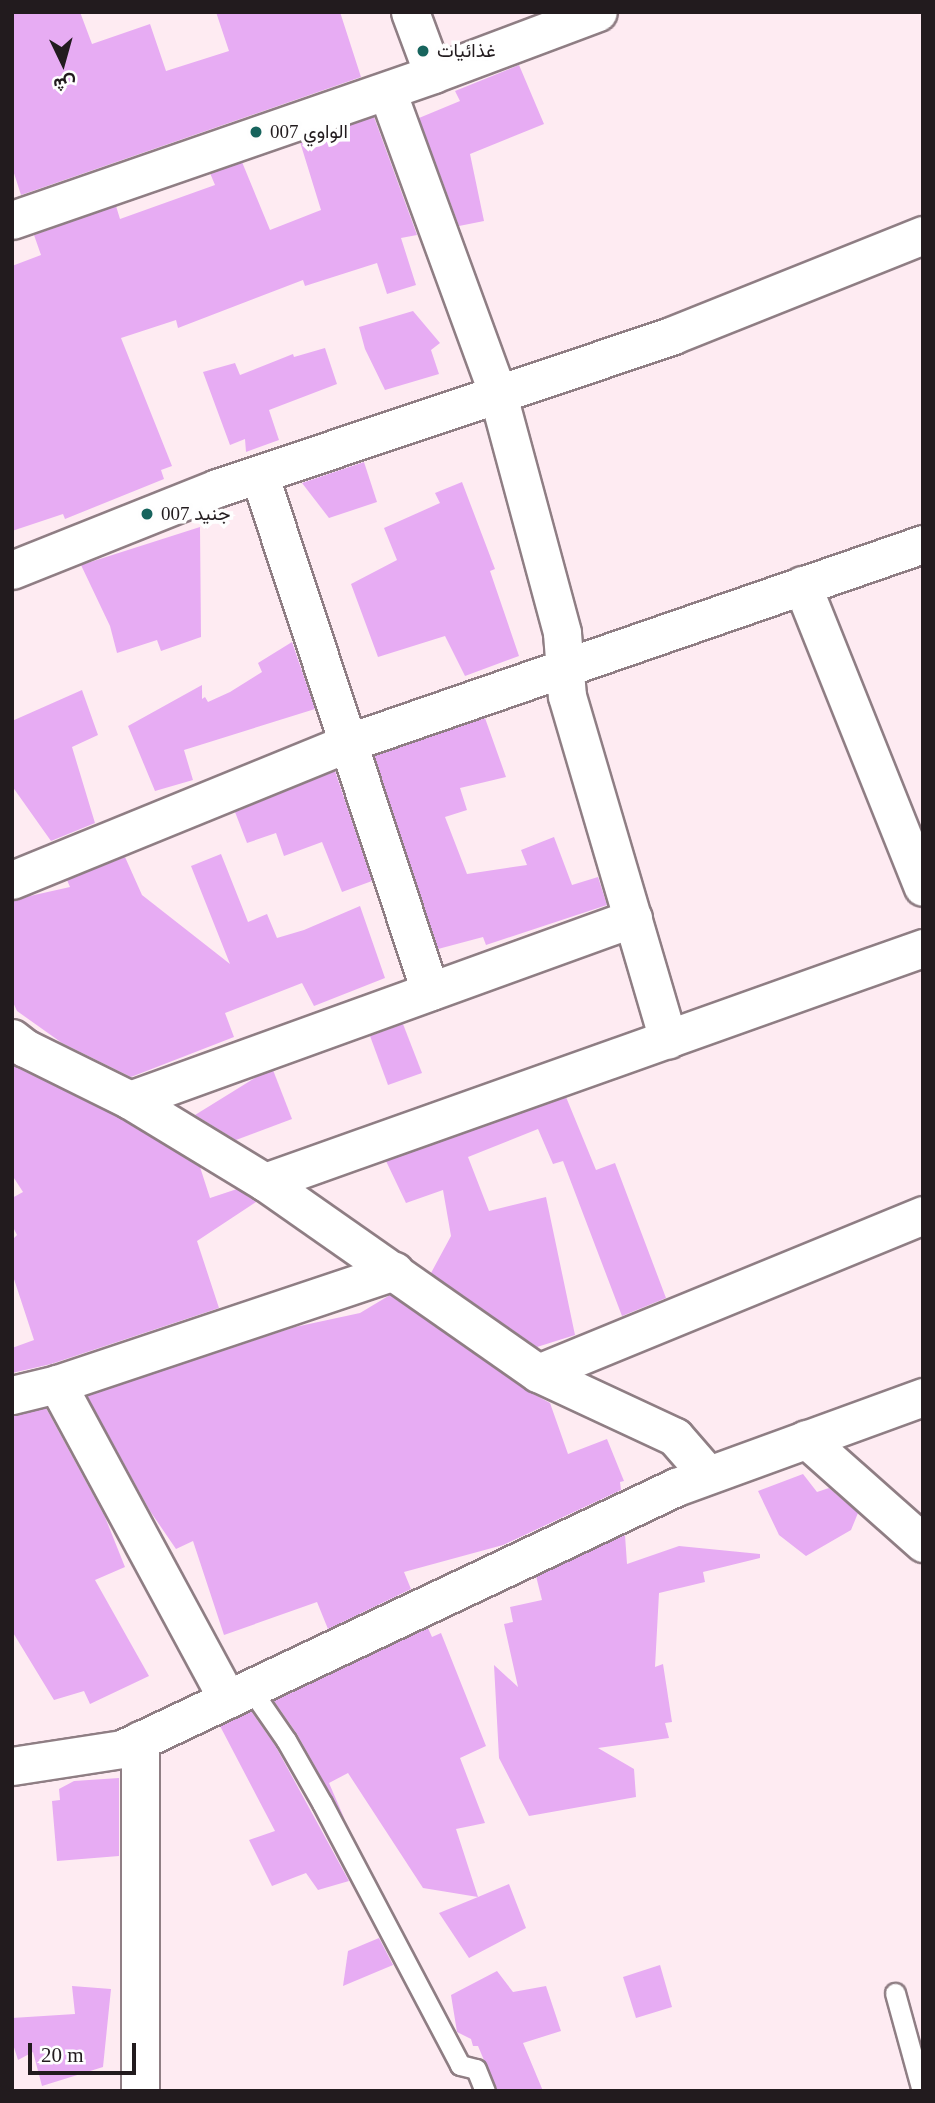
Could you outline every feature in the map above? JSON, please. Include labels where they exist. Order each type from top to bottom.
[{"type":"street","points":[[410,12],[433,74]]},
{"type":"street","points":[[12,220],[387,91],[598,12]]},
{"type":"street","points":[[387,91],[498,395],[562,633],[567,696],[668,1039]]},
{"type":"street","points":[[12,570],[259,474],[673,335],[923,235]]},
{"type":"street","points":[[259,474],[350,742],[430,991]]},
{"type":"street","points":[[12,880],[350,742],[923,544]]},
{"type":"street","points":[[803,585],[923,887]]},
{"type":"street","points":[[130,1100],[633,918]]},
{"type":"street","points":[[265,1182],[923,948]]},
{"type":"street","points":[[12,1038],[25,1048],[130,1100],[265,1182],[538,1373],[675,1437],[708,1475]]},
{"type":"street","points":[[538,1373],[923,1215]]},
{"type":"street","points":[[12,1395],[57,1384],[395,1271]]},
{"type":"street","points":[[57,1384],[238,1693]]},
{"type":"street","points":[[12,1766],[121,1749],[663,1493],[923,1397]]},
{"type":"street","points":[[806,1439],[923,1543]]},
{"type":"street","points":[[140,1740],[140,2091]]},
{"type":"lane","points":[[238,1693],[286,1740],[460,2065],[476,2068],[485,2091]]},
{"type":"lane","points":[[895,1993],[922,2091]]},
{"type":"building","points":[[12,12],[80,12],[92,44],[150,24],[166,71],[229,51],[216,12],[340,12],[361,77],[21,195],[12,167]]},
{"type":"building","points":[[519,65],[544,124],[470,154],[484,221],[459,226],[419,118],[460,101],[455,91]]},
{"type":"building","points":[[374,117],[417,235],[401,238],[416,285],[387,294],[377,263],[305,286],[303,280],[178,328],[176,320],[121,338],[172,466],[161,470],[164,479],[65,519],[63,514],[12,531],[12,266],[41,255],[34,235],[116,206],[120,219],[215,185],[210,173],[242,162],[270,230],[321,210],[300,142]]},
{"type":"building","points":[[413,311],[440,343],[431,350],[439,374],[385,390],[365,349],[359,327]]},
{"type":"building","points":[[325,348],[337,384],[269,410],[279,440],[246,452],[245,439],[230,445],[203,372],[235,363],[240,375],[293,354],[294,357]]},
{"type":"building","points":[[364,462],[377,502],[329,518],[302,483]]},
{"type":"building","points":[[462,482],[495,569],[490,571],[519,656],[465,676],[445,636],[378,657],[351,584],[397,560],[384,528],[440,503],[435,493]]},
{"type":"building","points":[[200,527],[201,637],[161,651],[157,640],[117,653],[110,626],[81,565]]},
{"type":"building","points":[[292,642],[315,709],[184,750],[193,780],[155,791],[128,726],[202,685],[202,699],[205,697],[208,702],[230,692],[262,672],[258,663]]},
{"type":"building","points":[[82,690],[98,735],[72,747],[95,823],[51,841],[12,786],[12,721]]},
{"type":"building","points":[[485,718],[506,777],[460,788],[467,810],[445,817],[467,874],[527,865],[521,850],[554,837],[572,885],[598,877],[607,905],[486,945],[483,937],[438,949],[374,756]]},
{"type":"building","points":[[335,771],[372,881],[342,892],[322,842],[284,856],[276,833],[247,843],[235,812]]},
{"type":"building","points":[[221,854],[248,922],[267,914],[277,938],[304,930],[360,906],[385,978],[314,1006],[302,983],[225,1013],[234,1037],[131,1077],[62,1043],[17,1011],[12,1000],[12,900],[70,887],[67,880],[125,857],[142,895],[230,964],[191,866]]},
{"type":"building","points":[[403,1024],[422,1073],[388,1085],[370,1036]]},
{"type":"building","points":[[12,1065],[120,1118],[200,1167],[210,1198],[237,1189],[256,1202],[197,1241],[219,1308],[51,1364],[12,1373],[12,1348],[34,1340],[12,1273],[12,1240],[17,1235],[12,1225],[12,1198],[23,1192],[12,1175]]},
{"type":"building","points":[[273,1070],[292,1119],[236,1140],[195,1115],[258,1076]]},
{"type":"building","points":[[566,1097],[596,1170],[615,1163],[666,1298],[622,1316],[563,1161],[553,1164],[538,1129],[468,1157],[489,1211],[546,1197],[575,1335],[537,1347],[431,1273],[451,1236],[443,1190],[406,1203],[386,1161]]},
{"type":"building","points":[[390,1295],[526,1390],[550,1403],[568,1454],[607,1439],[624,1481],[620,1482],[621,1490],[503,1545],[404,1572],[411,1589],[328,1629],[317,1602],[224,1635],[193,1541],[176,1549],[150,1511],[87,1396],[295,1327],[360,1313]]},
{"type":"building","points":[[46,1408],[105,1517],[125,1567],[95,1580],[149,1676],[90,1704],[84,1691],[54,1700],[12,1631],[12,1415]]},
{"type":"building","points":[[803,1474],[817,1492],[829,1488],[858,1513],[851,1530],[806,1556],[779,1535],[758,1491]]},
{"type":"building","points":[[625,1535],[627,1564],[679,1546],[760,1554],[760,1558],[703,1572],[705,1582],[659,1593],[655,1667],[663,1664],[672,1722],[665,1723],[669,1738],[598,1748],[634,1769],[636,1797],[529,1816],[499,1758],[494,1665],[518,1687],[504,1624],[513,1622],[510,1607],[542,1600],[536,1576]]},
{"type":"building","points":[[428,1628],[432,1637],[441,1633],[486,1746],[460,1758],[485,1823],[456,1829],[478,1897],[423,1888],[348,1773],[329,1783],[345,1820],[297,1734],[274,1701]]},
{"type":"building","points":[[251,1711],[276,1747],[349,1881],[318,1890],[306,1873],[272,1886],[249,1840],[275,1831],[220,1726]]},
{"type":"building","points":[[119,1778],[119,1856],[57,1861],[52,1801],[60,1800],[59,1789],[74,1781]]},
{"type":"building","points":[[509,1884],[526,1928],[469,1958],[439,1913]]},
{"type":"building","points":[[379,1938],[393,1965],[343,1986],[348,1951]]},
{"type":"building","points":[[660,1965],[672,2007],[636,2018],[623,1977]]},
{"type":"building","points":[[497,1971],[513,1992],[546,1986],[561,2031],[523,2043],[543,2091],[497,2091],[478,2046],[473,2046],[471,2039],[457,2032],[451,1995]]},
{"type":"building","points":[[72,1986],[111,1989],[103,2067],[42,2086],[33,2052],[18,2060],[12,2041],[12,2018],[75,2014]]},
{"type":"place","name":"غذائيات","points":[[423,51]]},
{"type":"place","name":"الواوي 007","points":[[256,132]]},
{"type":"place","name":"جنيد 007","points":[[147,514]]}]
